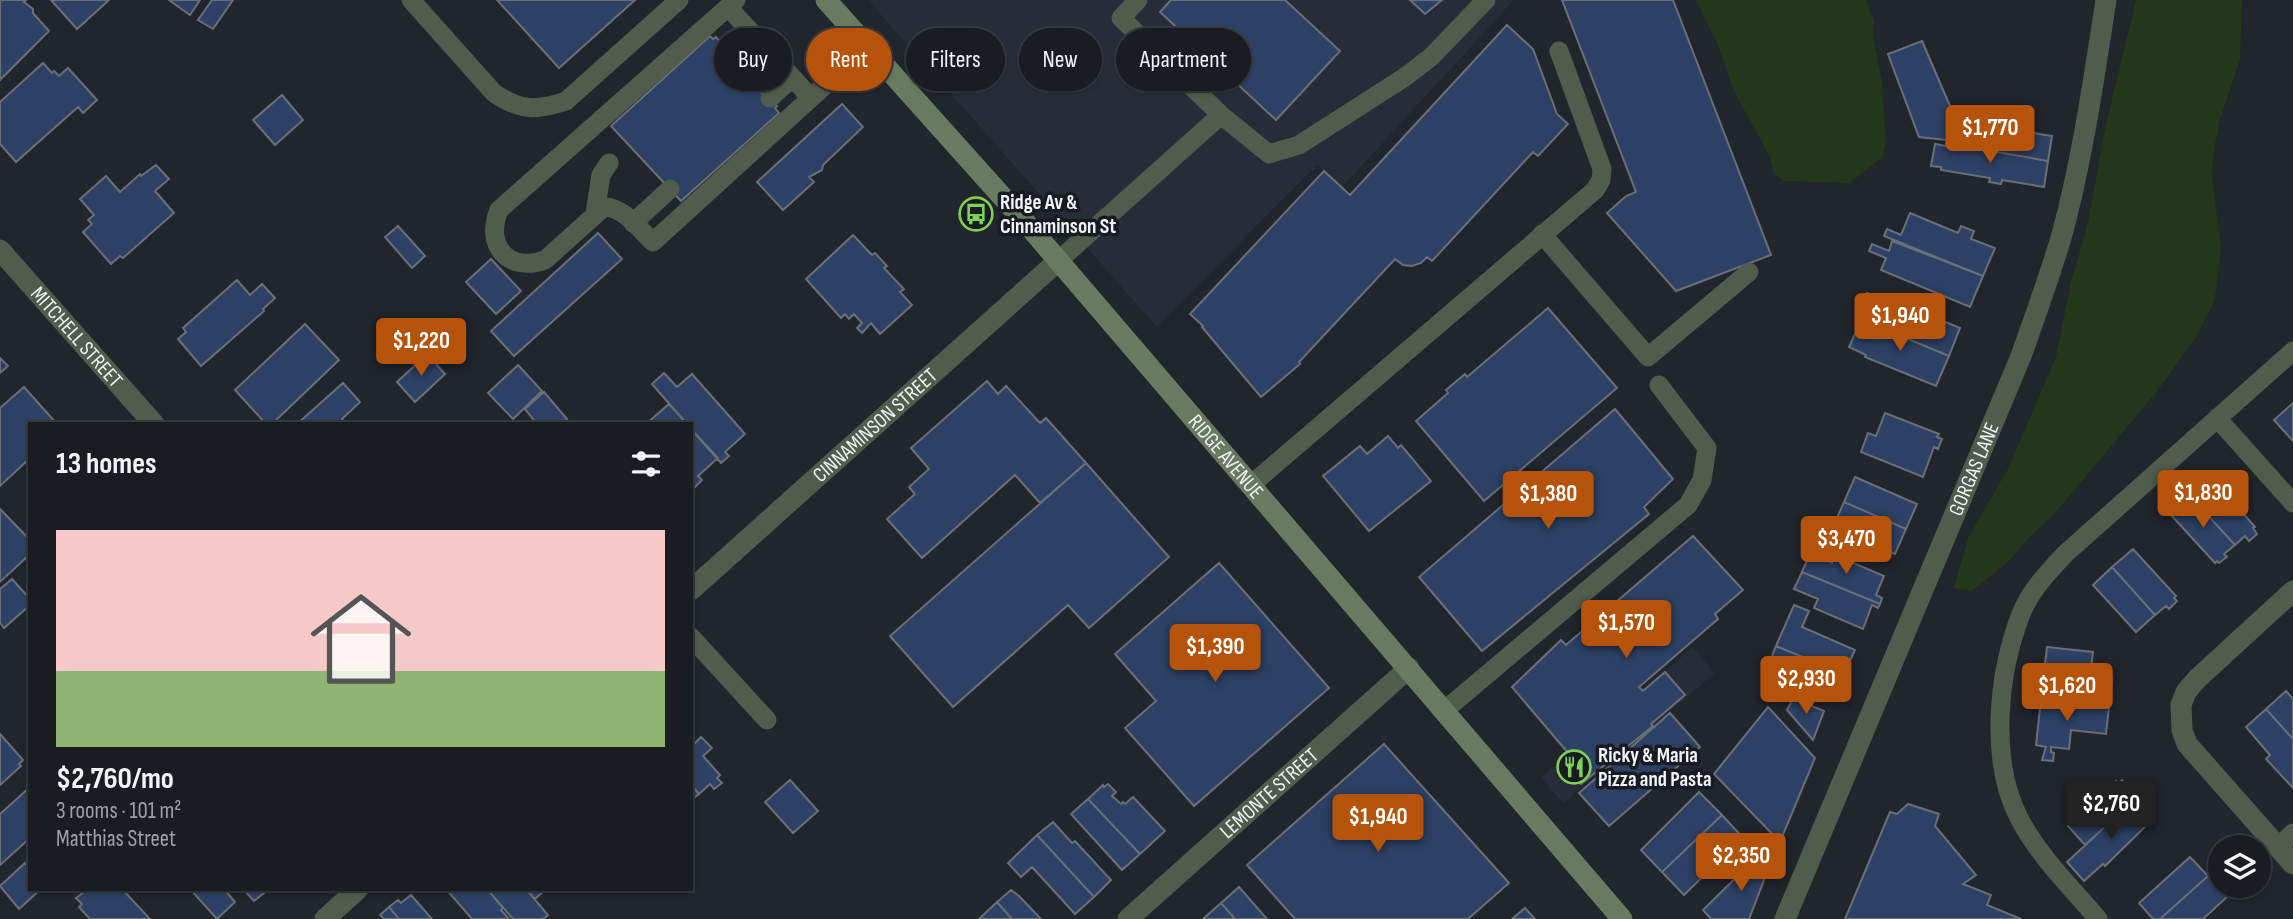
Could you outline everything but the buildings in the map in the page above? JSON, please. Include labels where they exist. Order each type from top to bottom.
[{"type":"main road","name":"RIDGE AVENUE","points":[[826,0],[851,28]]},
{"type":"main road","name":"RIDGE AVENUE","points":[[892,74],[1252,484],[1622,919]]},
{"type":"street","name":"GORGAS LANE","points":[[1785,919],[2021,356],[2045,291],[2071,191],[2106,0]]},
{"type":"street","name":"MITCHELL STREET","points":[[0,250],[152,422]]},
{"type":"street","name":"CINNAMINSON STREET","points":[[693,588],[1058,261]]},
{"type":"street","points":[[2293,591],[2197,679],[2186,692],[2180,717],[2187,744],[2285,840],[2293,864]]},
{"type":"street","name":"LEMONTE STREET","points":[[1128,919],[1409,668]]},
{"type":"street","points":[[325,919],[356,891]]},
{"type":"lane","points":[[411,0],[494,93],[510,104],[528,109],[548,107],[566,101],[679,0]]},
{"type":"lane","points":[[1138,0],[1121,19],[1221,115],[1269,154],[1298,145],[1405,76],[1431,57],[1486,0]]},
{"type":"lane","points":[[751,28],[732,4],[507,202],[499,210],[493,232],[502,253],[522,264],[545,260],[604,207],[613,207],[653,242],[819,91]]},
{"type":"lane","points":[[1252,484],[1595,190],[1601,180],[1602,169],[1559,51]]},
{"type":"lane","points":[[792,78],[811,98]]},
{"type":"lane","points":[[770,98],[778,91]]},
{"type":"lane","points":[[1058,261],[1221,115]]},
{"type":"lane","points":[[595,213],[601,174],[609,163]]},
{"type":"lane","points":[[633,223],[670,189]]},
{"type":"lane","points":[[1542,234],[1648,357],[1749,272]]},
{"type":"lane","points":[[2098,919],[2033,841],[2011,800],[2001,753],[2001,721],[2012,643],[2022,612],[2046,575],[2065,554],[2293,351]]},
{"type":"lane","points":[[1445,710],[1688,505],[1702,480],[1707,448],[1659,385]]},
{"type":"lane","points":[[2217,418],[2293,503]]},
{"type":"lane","points":[[693,639],[767,720]]},
{"type":"shaded area","points":[[868,0],[1514,0],[1342,187],[1317,165],[1157,327],[948,91],[1005,91],[1005,28],[906,28],[906,43]]},
{"type":"shaded area","points":[[1693,647],[1715,673],[1563,803],[1541,777]]},
{"type":"green space","points":[[1696,0],[1866,0],[1874,21],[1873,36],[1882,82],[1886,142],[1883,156],[1850,183],[1784,181],[1773,172],[1770,157],[1733,89],[1718,45]]},
{"type":"green space","points":[[2136,0],[2242,0],[2240,59],[2219,123],[2214,150],[2212,176],[2221,247],[2213,304],[2196,337],[2158,390],[2056,512],[2010,560],[1972,591],[1954,588],[1968,538],[2008,469],[2056,357],[2072,278],[2087,228],[2106,124]]},
{"type":"place","name":"Ridge Av & Cinnaminson St","points":[[976,214]]},
{"type":"place","name":"Ricky & Maria Pizza and Pasta","points":[[1574,767]]}]
